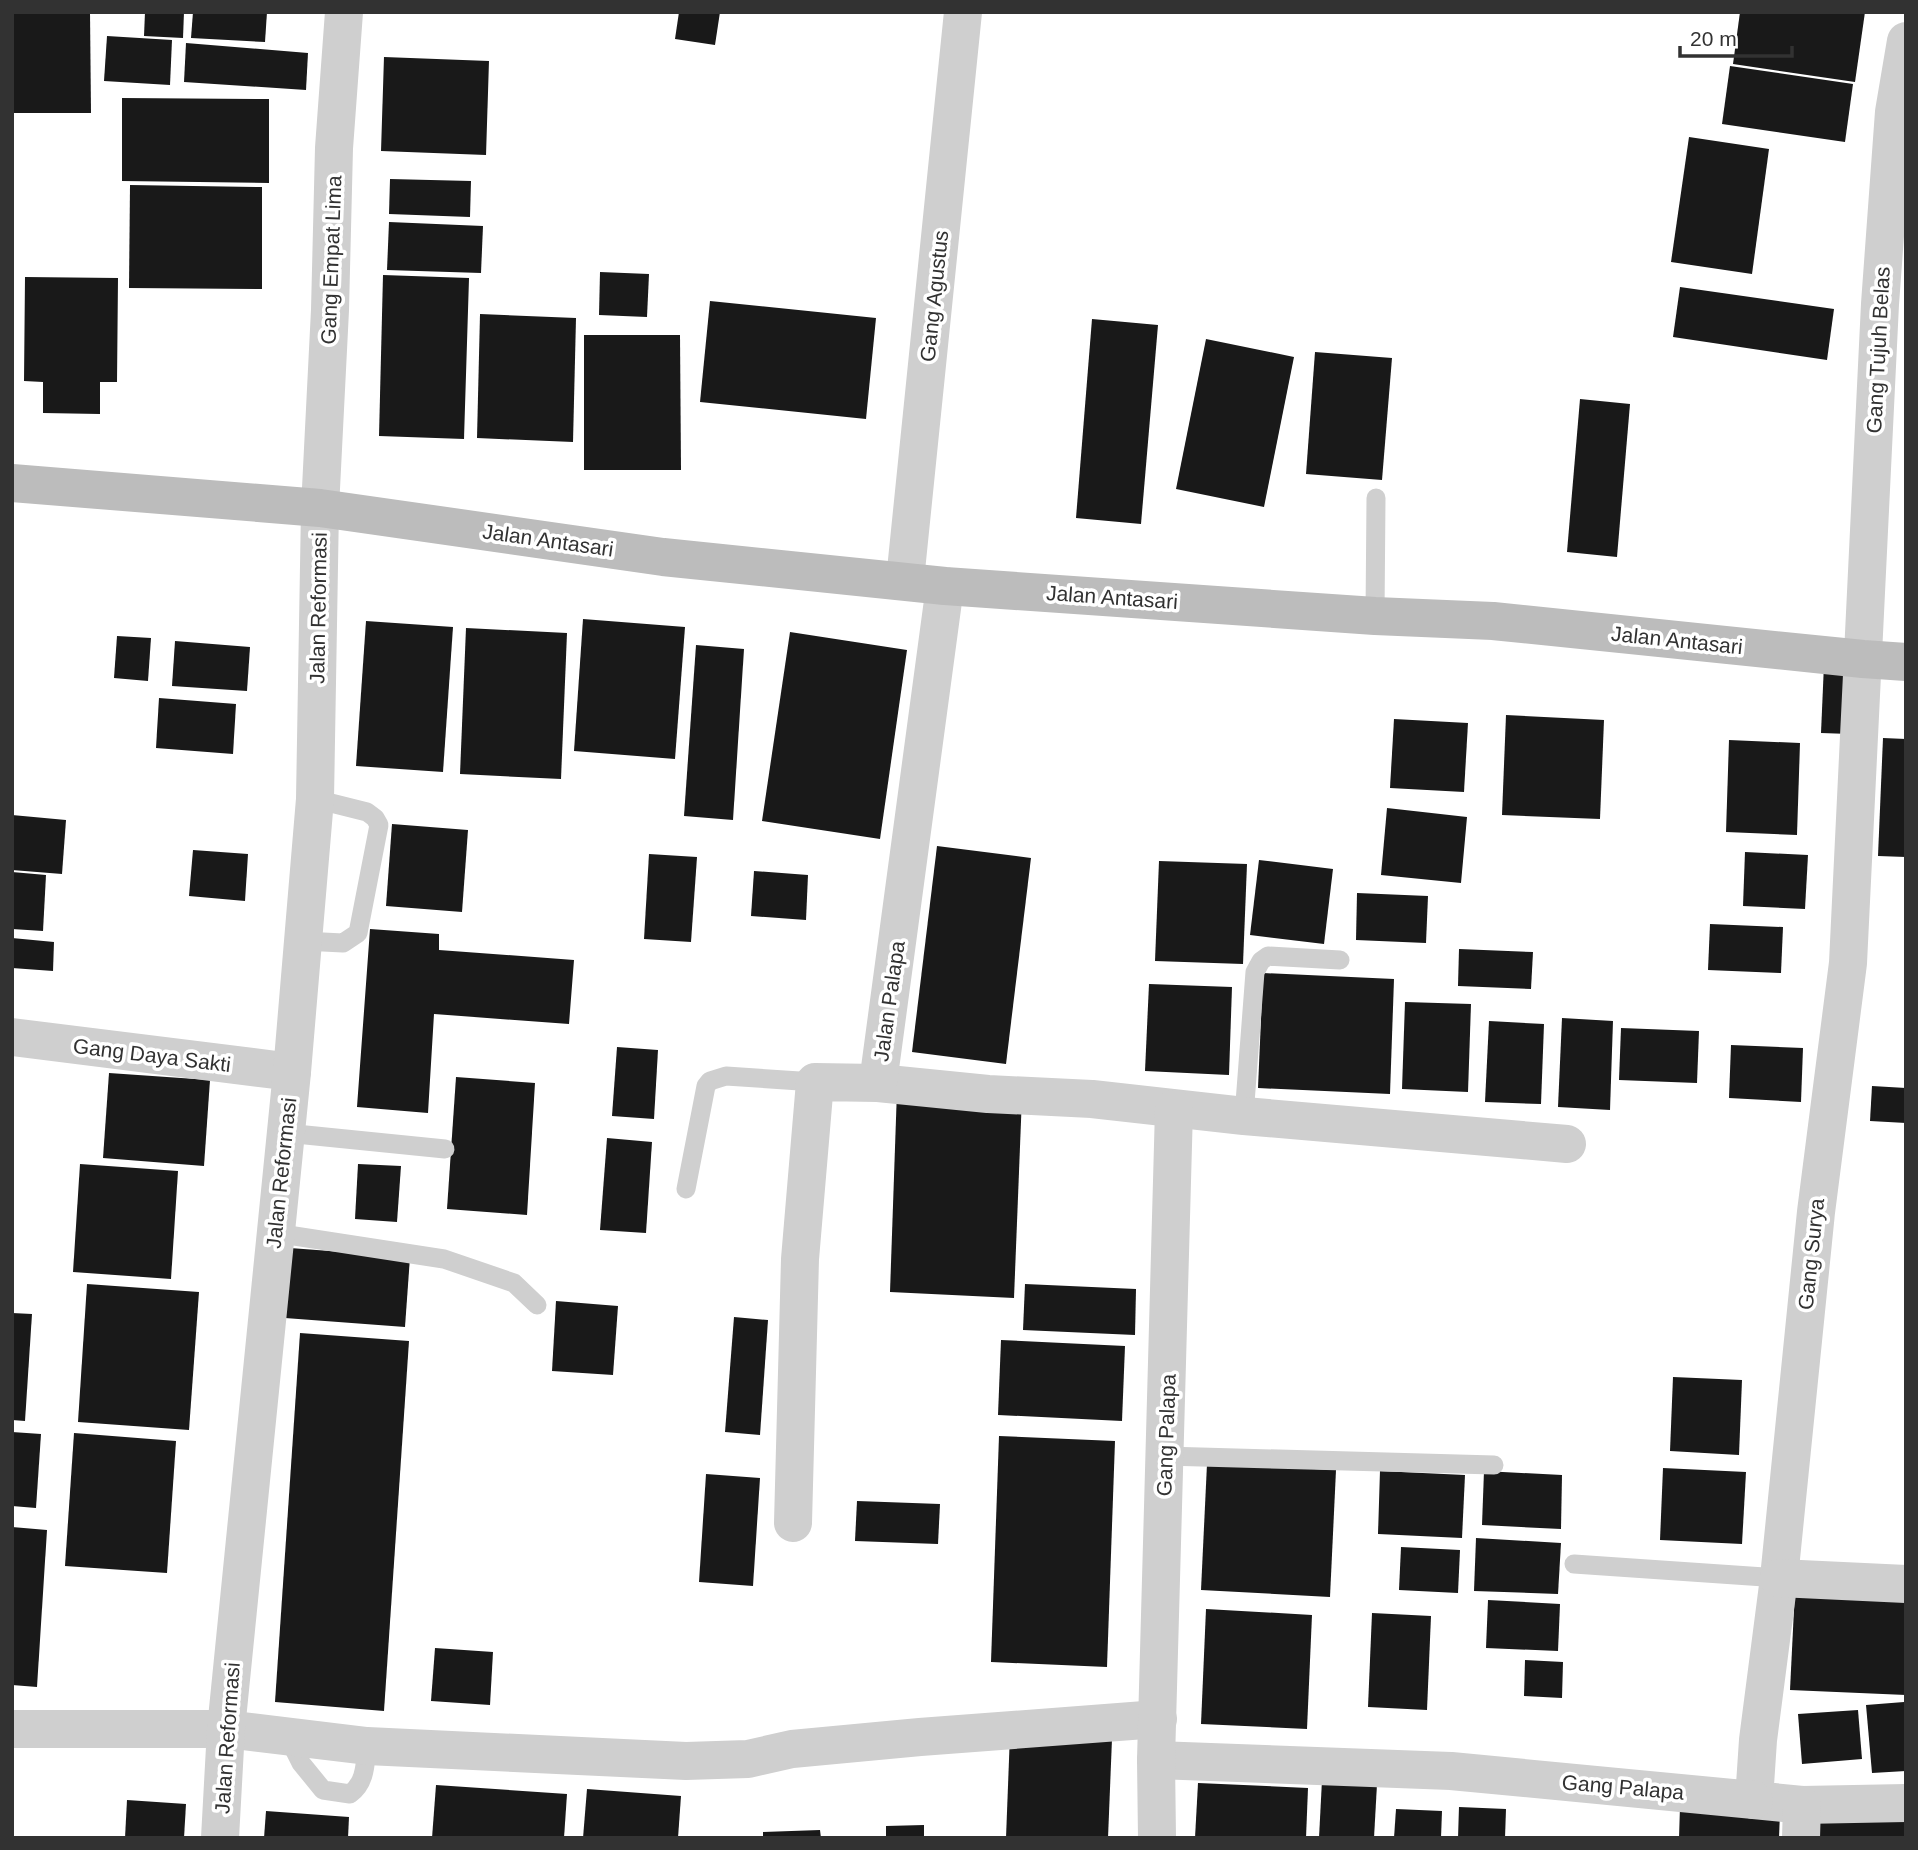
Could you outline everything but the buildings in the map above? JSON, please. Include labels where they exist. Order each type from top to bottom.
[{"type":"street","name":"Gang Empat Lima","points":[[320,508],[334,148],[344,12]]},
{"type":"street","name":"Gang Agustus","points":[[905,580],[963,12]]},
{"type":"street","name":"Gang Tujuh Belas","points":[[1863,659],[1880,304],[1894,112],[1906,41]]},
{"type":"street","name":"Jalan Antasari","points":[[12,483],[320,508],[663,557],[945,586],[1375,616],[1493,621],[1906,662]]},
{"type":"street","name":"Jalan Reformasi","points":[[220,1838],[226,1730],[292,1072],[315,799],[320,508]]},
{"type":"street","name":"Jalan Palapa","points":[[815,1082],[878,1083],[945,586]]},
{"type":"street","name":"Gang Surya","points":[[1754,1800],[1758,1740],[1779,1578],[1816,1212],[1848,963],[1863,659]]},
{"type":"street","name":"Gang Daya Sakti","points":[[12,1037],[292,1072]]},
{"type":"street","points":[[793,1523],[800,1259],[815,1082]]},
{"type":"street","points":[[878,1083],[988,1094],[1092,1099],[1244,1116],[1567,1144]]},
{"type":"street","name":"Gang Palapa","points":[[1157,1838],[1156,1760],[1174,1109]]},
{"type":"street","points":[[1779,1578],[1906,1584]]},
{"type":"street","points":[[12,1729],[226,1730],[368,1746],[685,1761],[748,1759],[792,1749],[1158,1719]]},
{"type":"street","name":"Gang Palapa","points":[[1156,1760],[1451,1771],[1754,1800]]},
{"type":"street","points":[[1754,1800],[1802,1821],[1906,1803]]},
{"type":"lane","points":[[1375,616],[1376,498]]},
{"type":"lane","points":[[303,941],[343,943],[358,933],[379,825],[367,812],[315,799]]},
{"type":"lane","points":[[1244,1116],[1255,972],[1261,961],[1268,956],[1340,960]]},
{"type":"lane","points":[[686,1189],[706,1086],[710,1080],[726,1076],[815,1082]]},
{"type":"lane","points":[[286,1133],[444,1149]]},
{"type":"lane","points":[[275,1233],[444,1259],[514,1283],[537,1305]]},
{"type":"lane","points":[[1166,1456],[1494,1465]]},
{"type":"lane","points":[[1574,1564],[1779,1578]]}]
